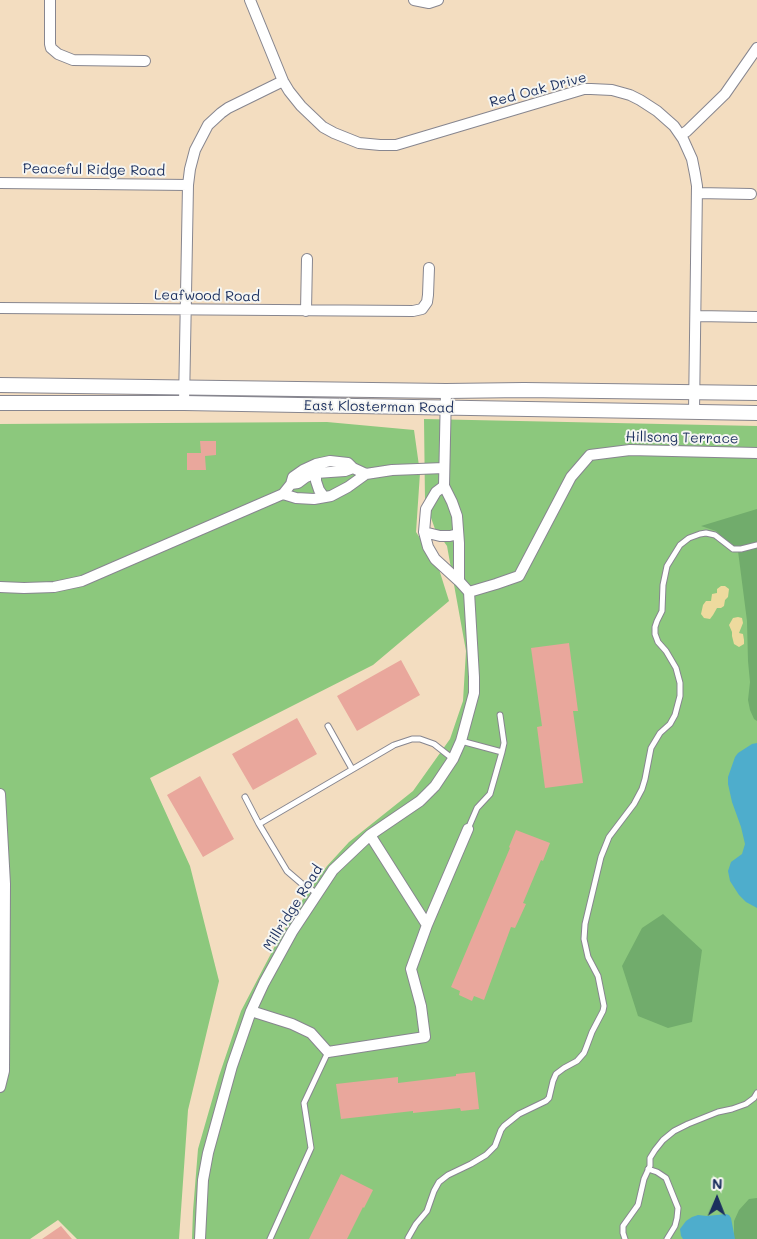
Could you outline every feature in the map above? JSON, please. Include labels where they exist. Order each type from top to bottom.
[{"type":"main road","name":"East Klosterman Road","points":[[0,385],[757,393]]},
{"type":"main road","name":"East Klosterman Road","points":[[0,403],[757,413]]},
{"type":"street","points":[[50,0],[50,44],[51,48],[58,54],[73,60],[145,61]]},
{"type":"street","name":"Red Oak Drive","points":[[250,0],[283,81],[289,91],[301,106],[323,127],[359,143],[387,146],[405,142],[596,88],[624,93],[657,110],[681,135],[693,165],[696,180],[694,412]]},
{"type":"street","points":[[414,0],[429,3],[438,0]]},
{"type":"street","points":[[681,135],[725,94],[757,48]]},
{"type":"street","points":[[184,404],[188,185],[195,150],[204,132],[214,119],[228,108],[283,81]]},
{"type":"street","name":"Peaceful Ridge Road","points":[[0,183],[188,185]]},
{"type":"street","points":[[697,193],[751,194]]},
{"type":"street","points":[[306,311],[307,259]]},
{"type":"street","name":"Leafwood Road","points":[[0,308],[413,311],[422,309],[427,302],[429,268]]},
{"type":"street","points":[[696,316],[757,317]]},
{"type":"street","points":[[446,391],[444,486],[457,516],[459,581]]},
{"type":"street","name":"Hillsong Terrace","points":[[469,592],[519,576],[570,477],[590,455],[630,450],[757,453]]},
{"type":"street","points":[[0,587],[54,587],[82,581],[283,494],[294,477],[303,470],[316,469],[330,461],[348,463],[353,468],[366,474]]},
{"type":"street","points":[[283,494],[296,498],[314,499],[331,496],[366,474],[392,470],[444,468]]},
{"type":"street","points":[[316,469],[316,481],[324,497]]},
{"type":"street","points":[[444,486],[436,492],[426,509],[424,532],[428,546],[435,559],[469,592]]},
{"type":"street","points":[[424,532],[440,536],[458,534]]},
{"type":"street","name":"Millridge Road","points":[[200,1239],[203,1180],[208,1153],[232,1066],[251,1011],[264,983],[292,932],[318,894],[327,877],[370,835],[420,801],[435,786],[453,759],[461,742],[474,693],[469,592]]},
{"type":"street","points":[[0,794],[5,884],[2,929],[4,1071],[0,1087]]},
{"type":"street","points":[[251,1011],[292,1024],[311,1033],[328,1052],[425,1037],[421,1006],[411,969],[468,829]]},
{"type":"street","points":[[370,835],[427,926]]},
{"type":"lane","points":[[408,1238],[416,1224],[427,1211],[439,1182],[448,1175],[486,1155],[495,1146],[501,1130],[508,1122],[527,1109],[546,1101],[549,1098],[556,1074],[577,1061],[584,1053],[604,1006],[598,976],[586,951],[584,934],[601,857],[609,837],[634,804],[642,789],[651,748],[660,733],[673,719],[680,696],[680,683],[676,668],[658,642],[655,634],[655,627],[662,611],[663,585],[667,566],[680,545],[689,538],[700,534],[715,535],[733,549],[757,545]]},
{"type":"lane","points":[[468,829],[477,808],[490,794],[502,752],[504,743],[500,715]]},
{"type":"lane","points":[[328,726],[352,770]]},
{"type":"lane","points":[[259,824],[394,745],[412,739],[420,739],[434,744],[453,759]]},
{"type":"lane","points":[[461,742],[502,752]]},
{"type":"lane","points":[[245,796],[287,871],[318,894]]},
{"type":"lane","points":[[270,1239],[311,1148],[304,1103],[328,1052]]},
{"type":"lane","points":[[625,1239],[623,1226],[638,1205],[650,1158],[663,1140],[674,1131],[718,1112],[746,1104],[757,1093]]},
{"type":"lane","points":[[648,1169],[658,1172],[666,1178],[678,1208],[677,1218],[667,1239]]},
{"type":"green space","points":[[424,419],[757,426],[757,1239],[192,1239],[198,1149],[219,1076],[241,1011],[276,944],[303,899],[327,866],[349,842],[413,791],[450,739],[463,701],[466,651],[447,546],[435,529],[425,501]]},
{"type":"green space","points":[[327,422],[414,430],[420,473],[416,532],[438,566],[449,601],[373,665],[150,778],[190,866],[219,981],[188,1110],[179,1239],[77,1239],[58,1220],[30,1239],[0,1239],[0,424]]},
{"type":"green space","points":[[757,509],[757,721],[750,710],[748,700],[750,682],[747,621],[738,551],[716,531],[701,526]]},
{"type":"green space","points":[[663,914],[702,950],[692,1022],[668,1028],[638,1016],[622,966],[642,928]]},
{"type":"green space","points":[[757,1198],[757,1239],[734,1239],[734,1221],[739,1210],[749,1199]]},
{"type":"sand","points":[[721,586],[729,589],[724,606],[717,608],[710,619],[704,618],[701,614],[703,605],[706,601],[711,601],[712,594],[717,593],[717,589]]},
{"type":"sand","points":[[733,618],[742,618],[743,623],[739,633],[743,634],[744,640],[744,644],[739,647],[734,644],[729,625]]},
{"type":"water","points":[[757,743],[757,908],[746,902],[739,895],[730,881],[728,871],[731,862],[742,854],[745,844],[732,802],[728,777],[738,753]]},
{"type":"water","points":[[726,1214],[731,1218],[735,1239],[683,1239],[681,1236],[680,1229],[692,1217]]},
{"type":"building","points":[[200,441],[216,441],[216,455],[205,456],[206,470],[187,470],[187,453],[201,453]]},
{"type":"building","points":[[569,643],[578,711],[573,711],[583,783],[545,788],[537,727],[542,726],[531,648]]},
{"type":"building","points":[[401,660],[420,695],[357,731],[337,696]]},
{"type":"building","points":[[297,718],[317,754],[253,790],[232,754]]},
{"type":"building","points":[[200,776],[234,839],[203,857],[167,795]]},
{"type":"building","points":[[516,830],[550,843],[523,903],[526,904],[515,928],[511,927],[484,1000],[474,996],[472,1001],[459,995],[460,991],[451,987]]},
{"type":"building","points":[[475,1072],[479,1109],[461,1111],[460,1108],[413,1113],[413,1111],[341,1119],[336,1084],[398,1077],[398,1083]]},
{"type":"building","points":[[341,1174],[373,1190],[347,1239],[309,1239]]},
{"type":"building","points":[[61,1226],[72,1239],[42,1239]]}]
